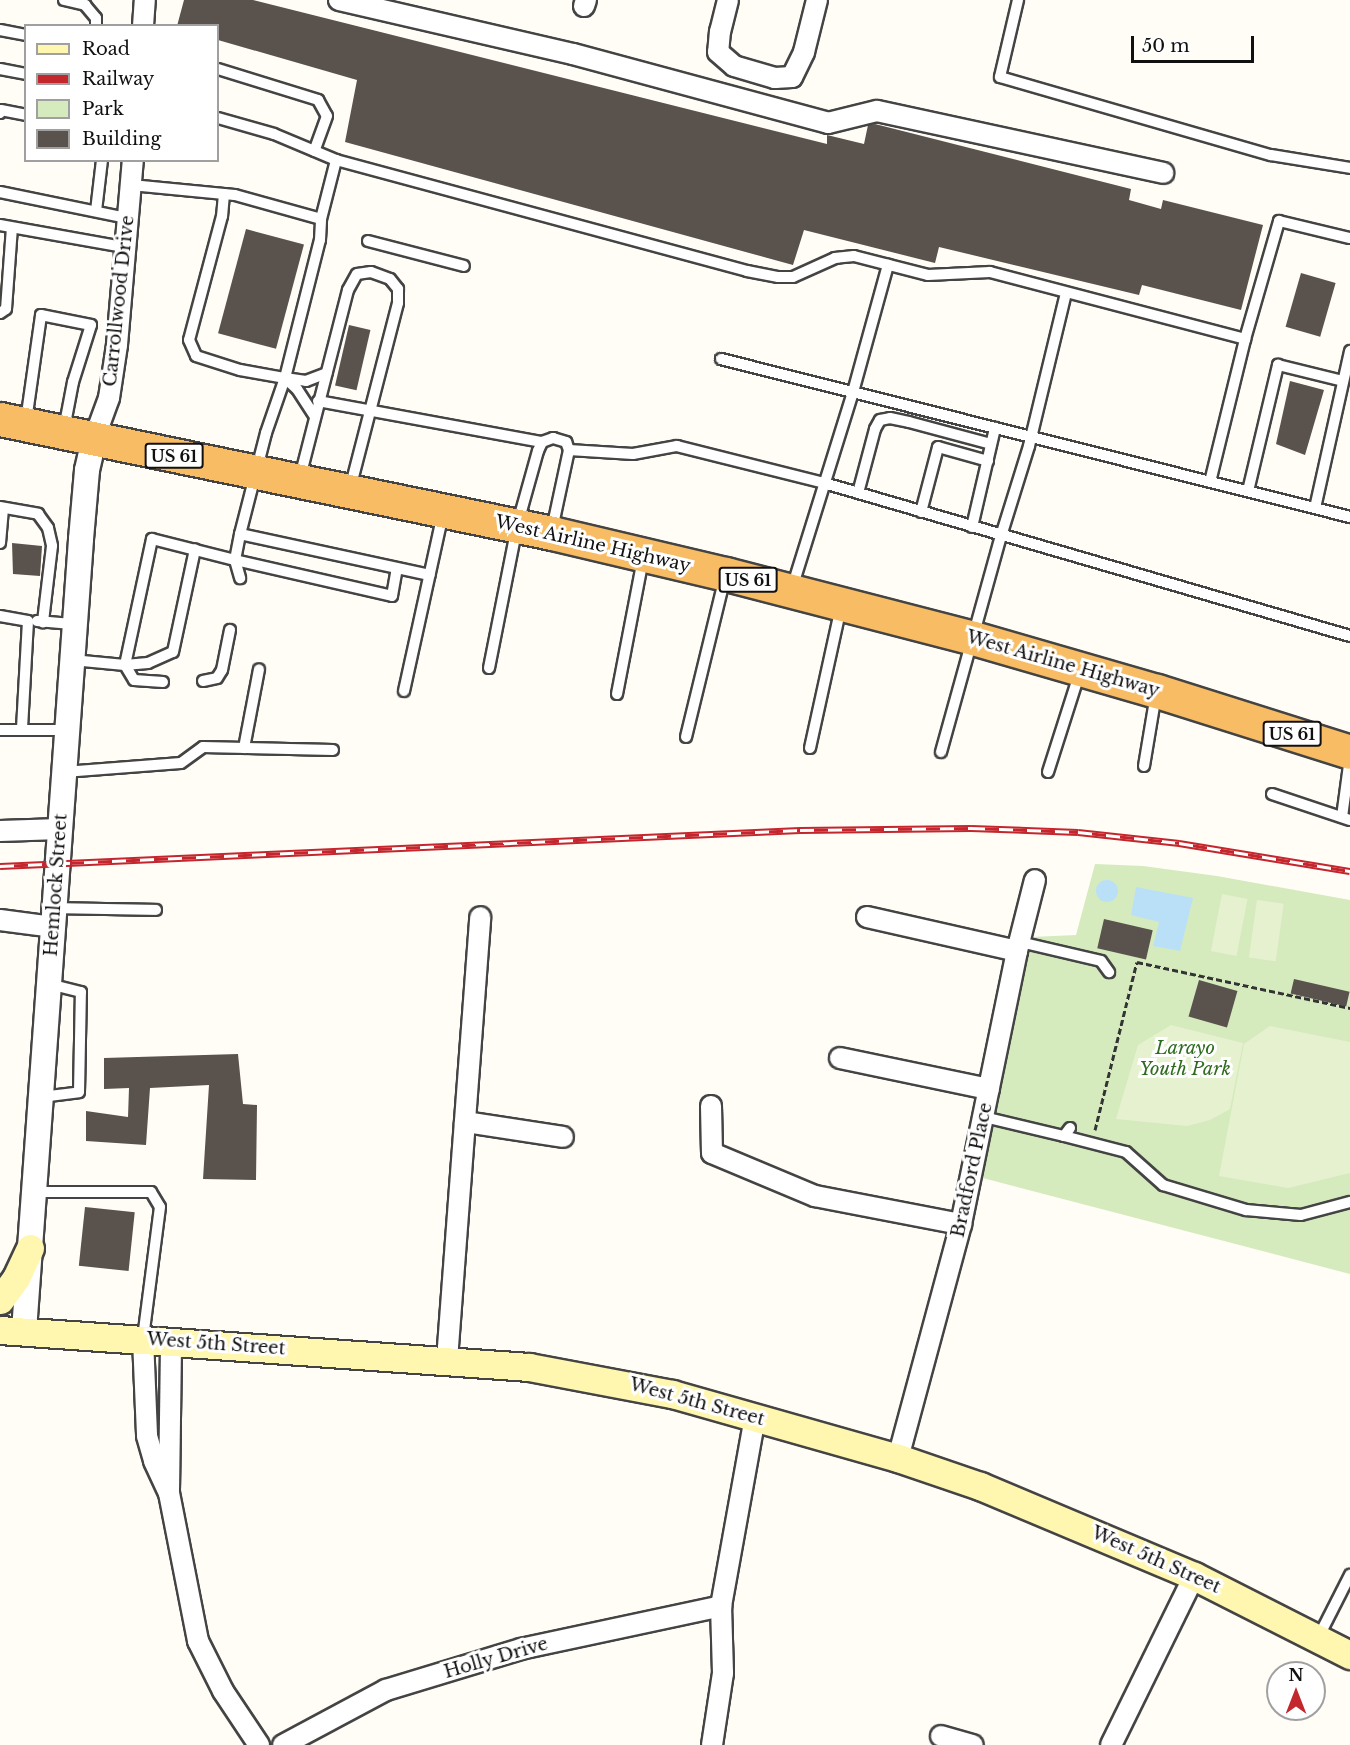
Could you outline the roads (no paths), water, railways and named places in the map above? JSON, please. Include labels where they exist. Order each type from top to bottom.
[{"type":"highway","name":"West Airline Highway","points":[[13,422],[552,533],[726,574],[973,638],[1157,691],[1350,752]]},
{"type":"main road","points":[[0,1300],[16,1278],[30,1248]]},
{"type":"main road","name":"West 5th Street","points":[[12,1331],[171,1340],[530,1367],[672,1394],[898,1458],[1041,1510],[1194,1576],[1350,1655]]},
{"type":"street","points":[[143,24],[145,0]]},
{"type":"street","points":[[339,0],[573,54],[828,123],[877,111],[1163,173]]},
{"type":"street","points":[[728,0],[720,31],[718,52],[734,66],[775,78],[792,77],[804,52],[817,0]]},
{"type":"street","name":"Carrollwood Drive","points":[[79,436],[109,398],[117,345],[133,162]]},
{"type":"street","name":"Hemlock Street","points":[[12,1331],[30,1248],[87,470],[79,436]]},
{"type":"street","points":[[0,831],[60,829]]},
{"type":"street","name":"Bradford Place","points":[[898,1458],[961,1224],[1018,946],[1035,880]]},
{"type":"street","points":[[447,1360],[480,916]]},
{"type":"street","points":[[867,917],[1018,946]]},
{"type":"street","points":[[0,920],[54,918]]},
{"type":"street","points":[[840,1058],[989,1089]]},
{"type":"street","points":[[711,1106],[712,1153],[815,1196],[961,1224]]},
{"type":"street","points":[[465,1122],[562,1137]]},
{"type":"street","points":[[143,1339],[147,1436],[154,1461],[169,1493]]},
{"type":"street","points":[[171,1340],[169,1493],[198,1641],[224,1691],[259,1745]]},
{"type":"street","points":[[711,1745],[723,1673],[721,1606],[755,1417]]},
{"type":"street","points":[[1111,1745],[1194,1576]]},
{"type":"street","name":"Holly Drive","points":[[283,1745],[386,1690],[521,1649],[721,1606]]},
{"type":"street","points":[[941,1736],[973,1745]]},
{"type":"lane","points":[[64,0],[85,5],[96,18],[96,24]]},
{"type":"lane","points":[[1018,0],[1000,77],[1271,155],[1350,168]]},
{"type":"lane","points":[[0,30],[24,35]]},
{"type":"lane","points":[[0,69],[24,74]]},
{"type":"lane","points":[[219,69],[318,100],[327,116],[314,151]]},
{"type":"lane","points":[[0,113],[1,110],[24,115]]},
{"type":"lane","points":[[219,118],[274,134],[336,160],[635,242],[778,277],[793,277],[835,258],[854,256],[928,275],[990,272],[1245,339]]},
{"type":"lane","points":[[240,578],[235,560],[254,472],[285,378],[320,240],[321,219],[336,160]]},
{"type":"lane","points":[[96,211],[102,162]]},
{"type":"lane","points":[[131,185],[224,194],[321,219]]},
{"type":"lane","points":[[0,192],[127,218]]},
{"type":"lane","points":[[224,194],[222,216],[189,340],[195,356],[240,369],[306,381],[327,373]]},
{"type":"lane","points":[[1210,482],[1245,339],[1279,221],[1350,238]]},
{"type":"lane","points":[[0,225],[124,247]]},
{"type":"lane","points":[[0,313],[6,309],[12,228]]},
{"type":"lane","points":[[368,241],[464,266]]},
{"type":"lane","points":[[791,591],[853,392],[888,265]]},
{"type":"lane","points":[[299,482],[348,290],[357,274],[371,272],[390,279],[398,289],[398,303],[349,492]]},
{"type":"lane","points":[[941,752],[1031,436],[1066,293]]},
{"type":"lane","points":[[13,422],[41,315],[91,325],[74,382],[79,436]]},
{"type":"lane","points":[[1315,508],[1350,351]]},
{"type":"lane","points":[[721,359],[1350,517]]},
{"type":"lane","points":[[1248,491],[1278,365],[1343,381]]},
{"type":"lane","points":[[285,378],[297,388],[315,415]]},
{"type":"lane","points":[[318,401],[542,442],[553,438],[566,442],[569,450],[552,533]]},
{"type":"lane","points":[[858,493],[875,429],[880,420],[890,418],[909,422],[991,444]]},
{"type":"lane","points":[[972,528],[995,428]]},
{"type":"lane","points":[[489,668],[517,526],[542,442]]},
{"type":"lane","points":[[569,450],[633,454],[678,446],[824,483],[972,528],[1350,636]]},
{"type":"lane","points":[[921,512],[938,447],[987,461]]},
{"type":"lane","points":[[0,543],[2,507],[38,514],[48,528],[52,546],[44,622]]},
{"type":"lane","points":[[404,691],[443,511]]},
{"type":"lane","points":[[240,534],[430,574]]},
{"type":"lane","points":[[163,682],[134,680],[125,665],[152,539],[392,596],[397,568]]},
{"type":"lane","points":[[72,660],[125,665],[148,663],[173,652],[195,549]]},
{"type":"lane","points":[[617,694],[644,556]]},
{"type":"lane","points":[[686,737],[726,574]]},
{"type":"lane","points":[[810,748],[842,604]]},
{"type":"lane","points":[[0,616],[28,621],[75,624]]},
{"type":"lane","points":[[22,729],[28,621]]},
{"type":"lane","points":[[203,681],[217,678],[222,670],[230,630]]},
{"type":"lane","points":[[244,748],[259,669]]},
{"type":"lane","points":[[1048,772],[1081,670]]},
{"type":"lane","points":[[1144,766],[1157,691]]},
{"type":"lane","points":[[0,730],[67,730]]},
{"type":"lane","points":[[64,772],[181,763],[203,747],[333,750]]},
{"type":"lane","points":[[1272,794],[1346,819],[1350,758]]},
{"type":"lane","points":[[54,918],[156,910]]},
{"type":"lane","points":[[1018,946],[1068,958],[1101,961],[1109,972]]},
{"type":"lane","points":[[41,1097],[79,1092],[81,992],[49,984]]},
{"type":"lane","points":[[984,1117],[1026,1122],[1067,1132],[1092,1143],[1126,1152],[1163,1185],[1246,1210],[1301,1215],[1350,1202]]},
{"type":"lane","points":[[34,1192],[151,1192],[160,1207],[143,1339]]},
{"type":"lane","points":[[1317,1638],[1350,1575]]},
{"type":"water","points":[[1107,880],[1115,883],[1118,891],[1115,899],[1107,902],[1099,899],[1096,891],[1099,883]]},
{"type":"water","points":[[1136,887],[1193,898],[1180,951],[1153,946],[1159,922],[1131,915]]},
{"type":"railway","points":[[0,866],[800,830],[971,828],[1078,832],[1179,843],[1350,871]]},
{"type":"park label","name":"Larayo Youth Park","points":[[1185,1059]]}]
